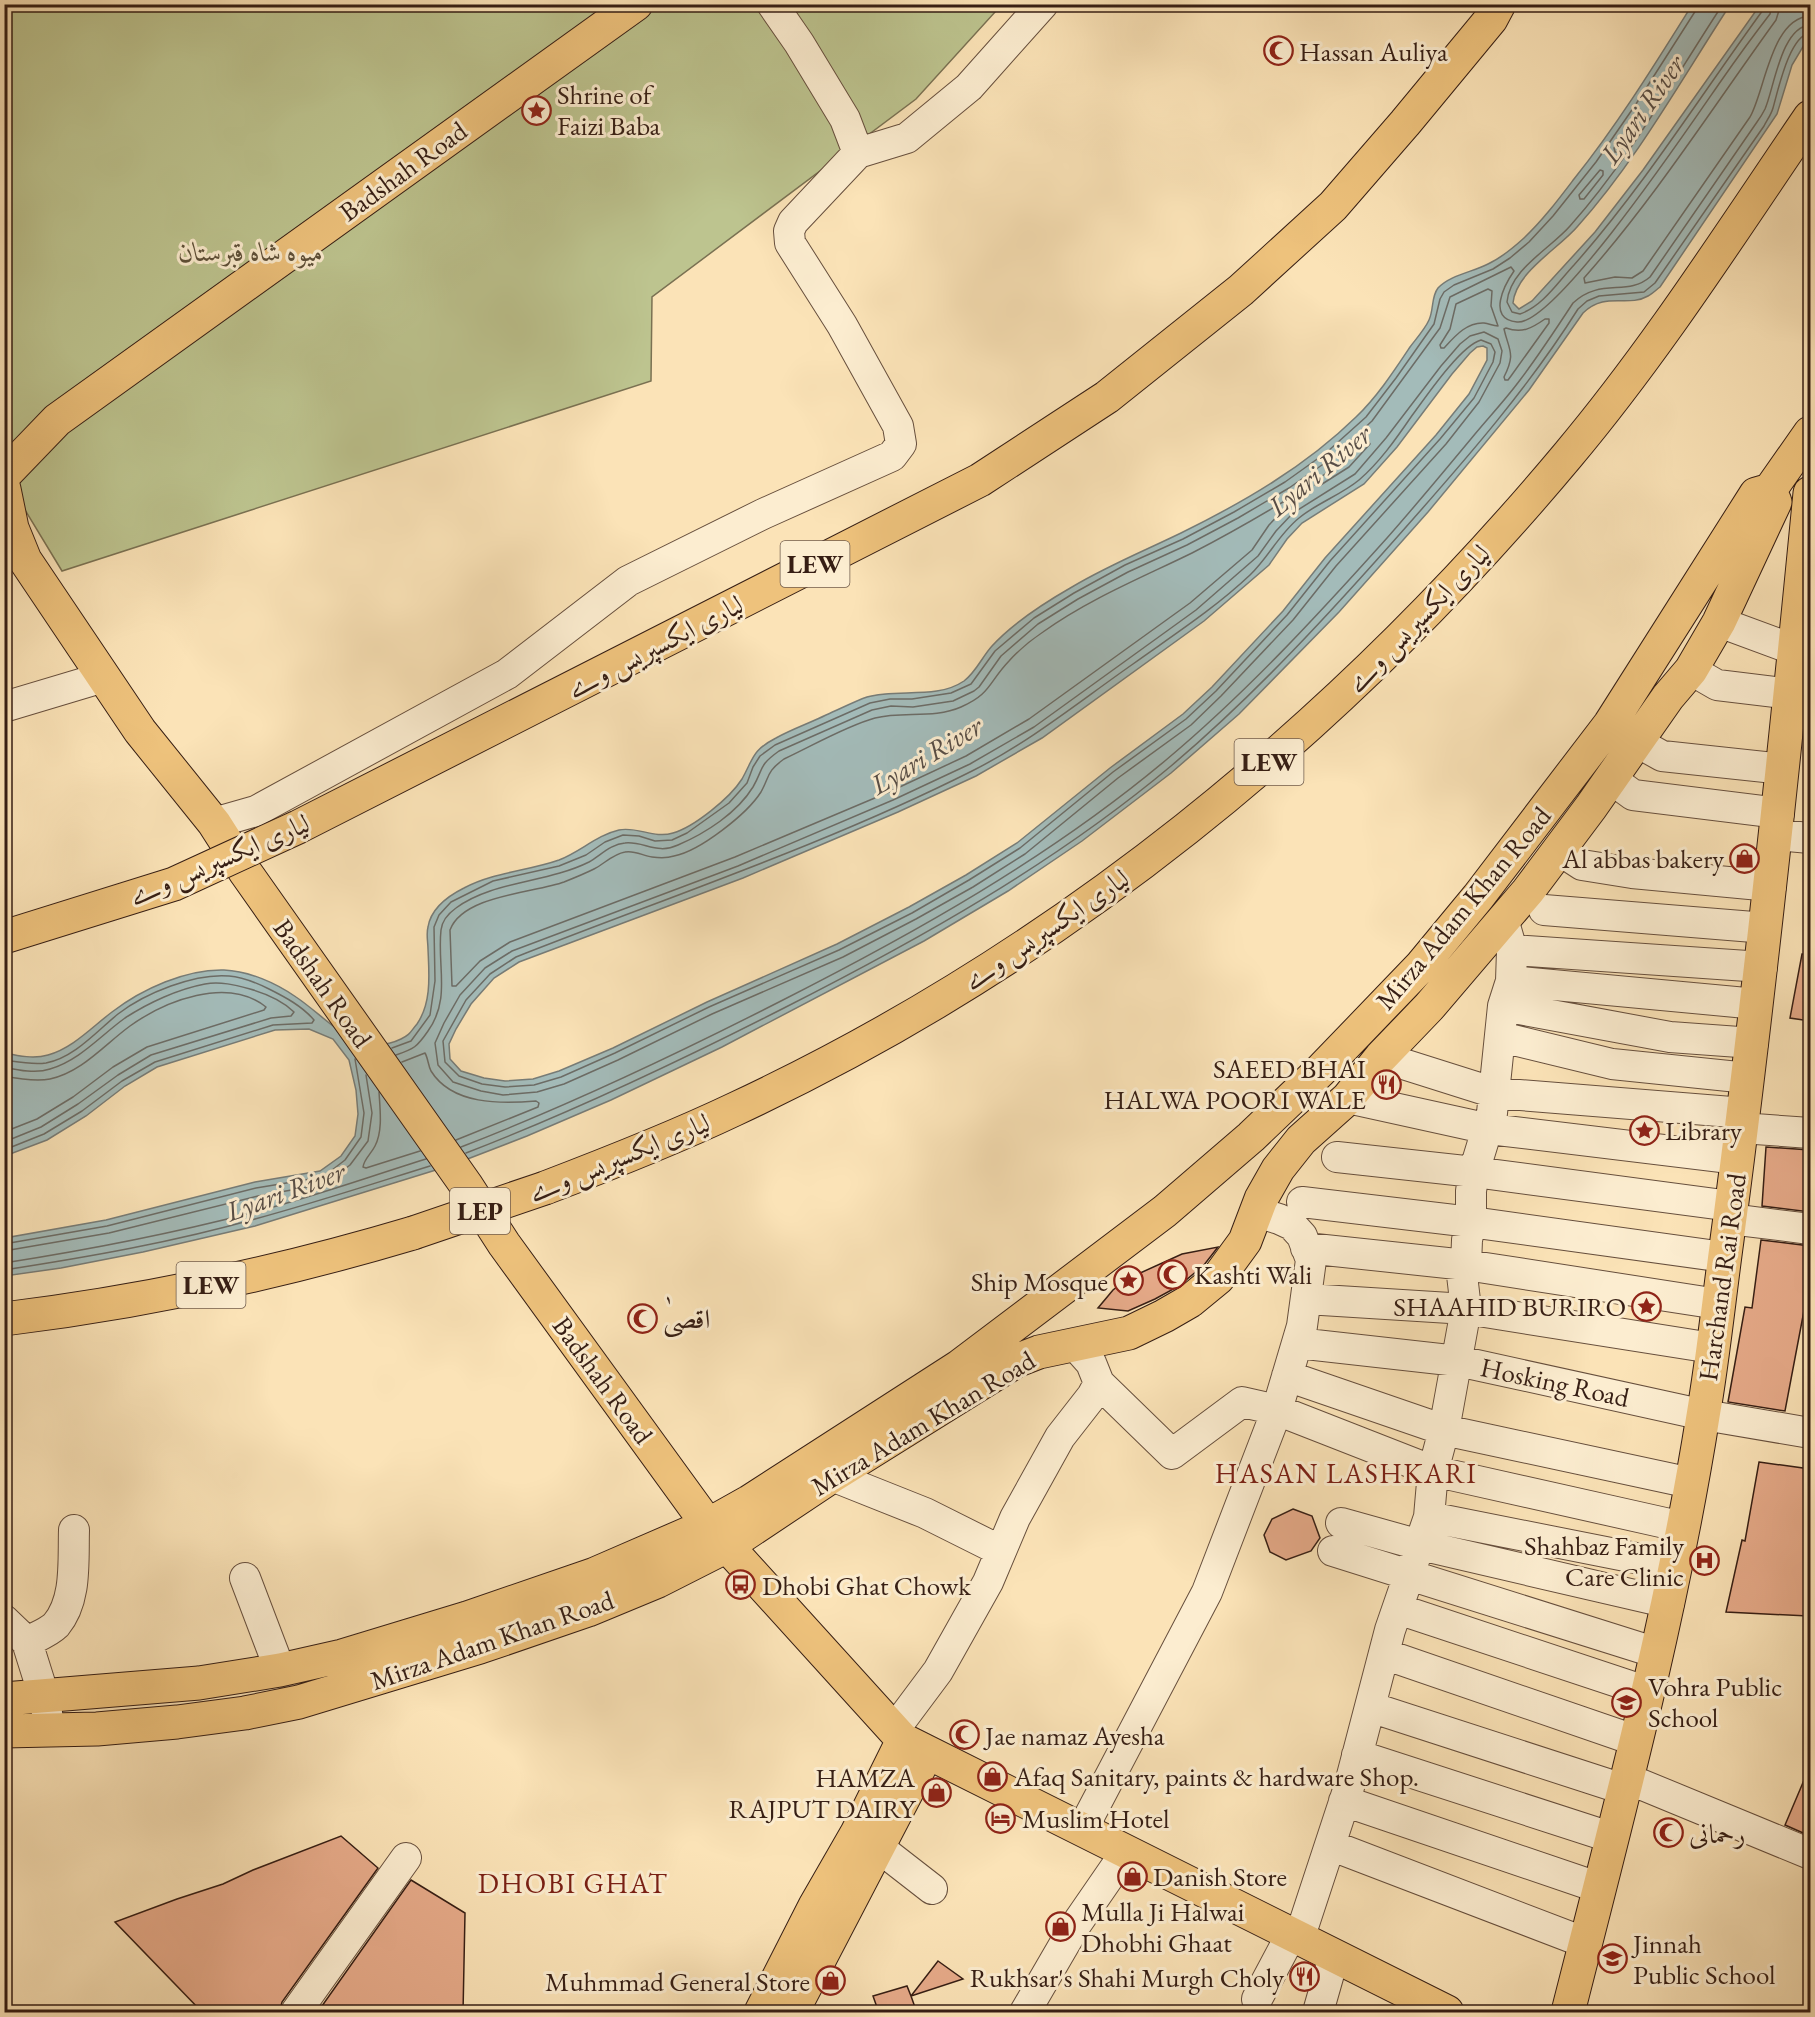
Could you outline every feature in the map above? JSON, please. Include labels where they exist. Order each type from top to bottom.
[{"type":"main road","name":"Badshah Road","points":[[4,475],[57,420],[636,4]]},
{"type":"main road","name":"لیاری ایکسپریس وے","points":[[4,937],[174,884],[298,827],[980,480],[1107,397],[1241,290],[1333,206],[1491,19],[1499,4]]},
{"type":"main road","name":"لیاری ایکسپریس وے","points":[[4,1319],[76,1310],[209,1285],[347,1253],[413,1233],[609,1164],[733,1110],[794,1080],[917,1013],[1094,900],[1201,819],[1266,765],[1373,668],[1475,562],[1570,452],[1689,295],[1810,117]]},
{"type":"main road","name":"Mirza Adam Khan Road","points":[[4,1731],[97,1729],[177,1722],[245,1713],[299,1702],[336,1693],[588,1610],[658,1581],[802,1469],[960,1366],[1165,1211],[1251,1137],[1320,1071],[1421,966],[1478,897],[1610,724],[1756,494],[1770,490],[1810,433]]},
{"type":"main road","name":"Badshah Road","points":[[4,489],[12,528],[25,560],[140,731],[214,823],[246,873],[466,1185],[504,1244],[718,1535],[908,1741],[1447,2013]]},
{"type":"main road","name":"Mirza Adam Khan Road","points":[[4,1699],[199,1683],[280,1670],[342,1656],[467,1618],[718,1535],[832,1476],[1016,1361],[1040,1352],[1129,1333],[1190,1300],[1218,1278],[1245,1241],[1261,1199],[1278,1169],[1301,1140],[1347,1098],[1381,1057],[1429,1007],[1503,919],[1559,850],[1668,697],[1691,670],[1719,621],[1775,502],[1770,490]]},
{"type":"main road","name":"Harchand Rai Road","points":[[1568,2013],[1627,1785],[1658,1653],[1704,1415],[1758,1004],[1810,493]]},
{"type":"main road","points":[[795,2011],[878,1847],[908,1741]]},
{"type":"main road","points":[[761,2013],[908,1741]]},
{"type":"street","points":[[772,4],[799,43],[845,119],[858,153]]},
{"type":"street","points":[[214,823],[256,811],[507,674],[628,581],[763,514],[892,456],[901,444],[898,426],[842,325],[790,243],[789,231],[793,222],[858,153],[907,138],[969,87],[1043,4]]},
{"type":"street","points":[[1719,621],[1795,650]]},
{"type":"street","points":[[1691,670],[1717,685],[1791,694]]},
{"type":"street","points":[[4,707],[104,677]]},
{"type":"street","points":[[1637,742],[1662,756],[1783,769]]},
{"type":"street","points":[[1611,779],[1634,795],[1778,824],[1810,838]]},
{"type":"street","points":[[1559,850],[1582,865],[1632,873],[1771,886]]},
{"type":"street","points":[[1544,910],[1766,928]]},
{"type":"street","points":[[1257,1999],[1295,1937],[1330,1845],[1384,1654],[1424,1531],[1433,1471],[1444,1430],[1466,1309],[1462,1275],[1466,1265],[1474,1172],[1489,1129],[1496,1093],[1512,950],[1503,919]]},
{"type":"street","points":[[1512,950],[1762,967]]},
{"type":"street","points":[[1507,993],[1758,1004]]},
{"type":"street","points":[[1507,993],[1671,1037],[1753,1043]]},
{"type":"street","points":[[1501,1037],[1612,1064],[1749,1078]]},
{"type":"street","points":[[1381,1057],[1496,1093],[1741,1133]]},
{"type":"street","points":[[1347,1098],[1489,1129],[1810,1133]]},
{"type":"street","points":[[1337,1157],[1474,1172],[1730,1212],[1810,1229]]},
{"type":"street","points":[[1302,1202],[1471,1222],[1724,1257]]},
{"type":"street","points":[[1082,1830],[1207,1592],[1277,1410],[1302,1326],[1311,1260],[1302,1236],[1292,1225],[1279,1218],[1256,1212]]},
{"type":"street","points":[[1306,1248],[1466,1265],[1718,1304]]},
{"type":"street","points":[[1306,1299],[1466,1309],[1712,1348]]},
{"type":"street","name":"Hosking Road","points":[[1297,1343],[1458,1361],[1704,1415],[1810,1433]]},
{"type":"street","points":[[1075,1345],[1090,1363],[1099,1383],[1172,1454],[1242,1402],[1277,1410],[1433,1471],[1683,1527]]},
{"type":"street","points":[[1287,1376],[1444,1430],[1691,1483]]},
{"type":"street","points":[[908,1741],[938,1671],[988,1582],[1015,1518],[1063,1432],[1092,1396],[1099,1383]]},
{"type":"street","points":[[832,1476],[925,1513],[1001,1551]]},
{"type":"street","points":[[1341,1523],[1424,1531],[1676,1566]]},
{"type":"street","points":[[27,1642],[54,1627],[66,1610],[73,1582],[74,1530]]},
{"type":"street","points":[[1424,1531],[1669,1603]]},
{"type":"street","points":[[1333,1551],[1658,1653]]},
{"type":"street","points":[[245,1578],[280,1670]]},
{"type":"street","points":[[1398,1609],[1648,1692]]},
{"type":"street","points":[[4,1620],[27,1642],[44,1696],[50,1730]]},
{"type":"street","points":[[1384,1654],[1637,1741]]},
{"type":"street","points":[[1370,1707],[1627,1785],[1810,1854]]},
{"type":"street","points":[[1357,1755],[1613,1838]]},
{"type":"street","points":[[1344,1801],[1600,1888]]},
{"type":"street","points":[[1330,1845],[1586,1943]]},
{"type":"street","points":[[878,1847],[932,1889]]},
{"type":"street","points":[[1034,2009],[1075,1926],[1126,1852]]},
{"type":"street","points":[[296,2013],[406,1858]]},
{"type":"street","points":[[1318,2013],[1334,1956]]},
{"type":"green space","name":"میوہ شاہ قبرستان","points":[[992,4],[996,11],[916,99],[652,297],[651,381],[62,571],[19,500],[20,478],[5,472],[4,5]]},
{"type":"water","name":"Lyari River","points":[[1692,5],[1730,5],[1658,119],[1619,175],[1577,227],[1530,271],[1516,292],[1513,303],[1519,309],[1532,301],[1595,232],[1643,170],[1760,5],[1810,5],[1810,35],[1792,65],[1777,114],[1660,287],[1640,299],[1608,301],[1592,306],[1583,313],[1529,390],[1428,512],[1339,612],[1239,714],[1171,773],[1082,841],[1008,891],[924,941],[722,1047],[611,1100],[527,1136],[452,1165],[255,1226],[143,1252],[5,1276],[5,1238],[106,1220],[255,1182],[320,1171],[341,1156],[355,1136],[358,1114],[356,1090],[349,1060],[333,1039],[309,1029],[275,1030],[157,1067],[125,1086],[86,1116],[47,1140],[5,1156],[5,1053],[37,1057],[57,1052],[74,1042],[112,1012],[151,988],[195,973],[224,970],[252,975],[280,987],[358,1041],[385,1044],[401,1039],[417,1024],[425,1007],[429,978],[427,932],[430,920],[436,908],[452,895],[487,878],[559,860],[611,832],[626,829],[666,834],[682,830],[711,811],[729,795],[742,779],[757,751],[768,743],[867,697],[891,693],[929,692],[953,687],[972,673],[988,650],[1001,637],[1040,606],[1099,572],[1228,509],[1273,482],[1337,435],[1385,384],[1423,330],[1431,316],[1434,295],[1438,288],[1449,280],[1502,256],[1544,217],[1606,137]],"holes":[[[1477,347],[1487,348],[1487,360],[1469,394],[1436,435],[1325,558],[1283,611],[1212,687],[1183,714],[1110,768],[1017,843],[909,907],[837,944],[559,1071],[533,1079],[505,1081],[461,1071],[450,1059],[449,1044],[471,1004],[494,978],[519,962],[743,878],[898,812],[976,776],[1042,738],[1204,621],[1269,565],[1287,539],[1302,523],[1364,484],[1397,447],[1470,353]]]},
{"type":"building","points":[[1802,954],[1810,955],[1810,1021],[1790,1018]]},
{"type":"building","points":[[1766,1147],[1810,1150],[1810,1212],[1762,1206]]},
{"type":"building","points":[[1761,1240],[1810,1246],[1810,1301],[1806,1300],[1785,1411],[1728,1402],[1745,1307],[1752,1308]]},
{"type":"building","name":"Kashti Wali","points":[[1218,1247],[1204,1265],[1179,1286],[1155,1299],[1128,1311],[1098,1308],[1113,1290],[1127,1279],[1182,1254]]},
{"type":"building","points":[[1759,1462],[1810,1469],[1808,1616],[1726,1612],[1742,1540],[1745,1541]]},
{"type":"building","points":[[1293,1509],[1312,1516],[1320,1538],[1311,1551],[1286,1560],[1270,1552],[1264,1535],[1272,1519]]},
{"type":"building","points":[[1810,1766],[1810,1836],[1785,1825]]},
{"type":"building","points":[[341,1836],[378,1868],[282,2002],[279,2013],[203,2013],[115,1922],[223,1884]]},
{"type":"building","points":[[411,1880],[465,1913],[463,2013],[317,2013]]},
{"type":"building","points":[[938,1961],[963,1979],[911,1996]]},
{"type":"building","points":[[907,1986],[917,2013],[879,2013],[873,1996]]},
{"type":"place","name":"Hassan Auliya","points":[[1278,51]]},
{"type":"place","name":"Shrine of Faizi Baba","points":[[536,110]]},
{"type":"place","name":"Al abbas bakery","points":[[1745,858]]},
{"type":"place","name":"SAEED BHAI HALWA POORI WALE","points":[[1387,1084]]},
{"type":"place","name":"Library","points":[[1644,1130]]},
{"type":"place","name":"Kashti Wali","points":[[1173,1274]]},
{"type":"place","name":"Ship Mosque","points":[[1129,1281]]},
{"type":"place","name":"SHAAHID BURIRO","points":[[1647,1306]]},
{"type":"place","name":"اقصیٰ","points":[[642,1318]]},
{"type":"place","name":"Shahbaz Family Care Clinic","points":[[1705,1561]]},
{"type":"place","name":"Dhobi Ghat Chowk","points":[[741,1585]]},
{"type":"place","name":"Vohra Public School","points":[[1627,1702]]},
{"type":"place","name":"Jae namaz Ayesha","points":[[964,1735]]},
{"type":"place","name":"Afaq Sanitary, paints & hardware Shop.","points":[[993,1776]]},
{"type":"place","name":"HAMZA RAJPUT DAIRY","points":[[936,1793]]},
{"type":"place","name":"Muslim Hotel","points":[[1001,1818]]},
{"type":"place","name":"رحمانی","points":[[1668,1833]]},
{"type":"place","name":"Danish Store","points":[[1132,1876]]},
{"type":"place","name":"Mulla Ji Halwai Dhobhi Ghaat","points":[[1060,1927]]},
{"type":"place","name":"Jinnah Public School","points":[[1612,1959]]},
{"type":"place","name":"Rukhsar's Shahi Murgh Choly","points":[[1305,1977]]},
{"type":"place","name":"Muhmmad General Store","points":[[831,1981]]},
{"type":"district","name":"HASAN LASHKARI","points":[[1346,1473]]},
{"type":"district","name":"DHOBI GHAT","points":[[573,1883]]}]
